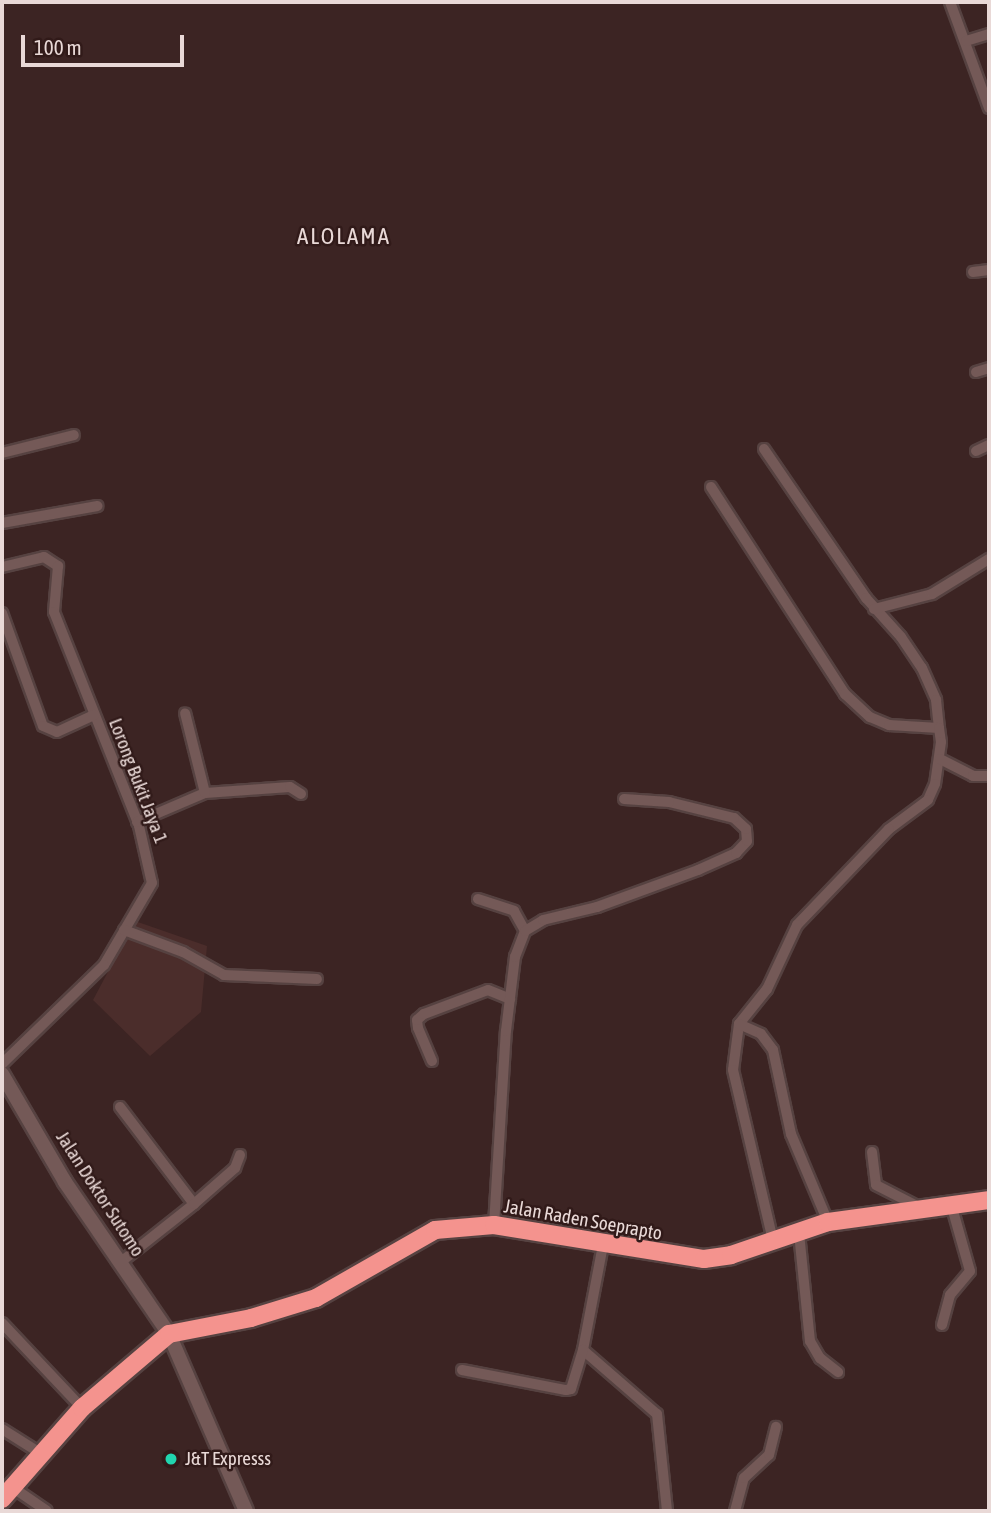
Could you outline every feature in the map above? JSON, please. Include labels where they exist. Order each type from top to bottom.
[{"type":"highway","name":"Jalan Raden Soeprapto","points":[[7,1493],[82,1408],[169,1334],[261,1316],[316,1298],[435,1230],[494,1225],[603,1245],[704,1259],[773,1241],[828,1222],[989,1200]]},
{"type":"street","points":[[950,2],[989,108]]},
{"type":"street","points":[[966,41],[989,34]]},
{"type":"street","points":[[973,272],[989,270]]},
{"type":"street","points":[[976,372],[989,368]]},
{"type":"street","points":[[2,453],[74,435]]},
{"type":"street","points":[[976,451],[989,445]]},
{"type":"street","points":[[764,449],[874,609],[901,637],[922,668],[936,700],[940,759],[928,800],[889,829],[797,925],[767,989],[739,1024],[733,1070],[773,1241]]},
{"type":"street","points":[[711,486],[852,702],[870,717],[889,725],[939,728]]},
{"type":"street","points":[[2,523],[97,506]]},
{"type":"street","name":"Lorong Bukit Jaya 1","points":[[2,567],[44,557],[58,566],[54,612],[137,822],[152,883],[89,983],[2,1064]]},
{"type":"street","points":[[874,609],[932,594],[989,559]]},
{"type":"street","points":[[2,613],[43,726],[57,732],[94,715]]},
{"type":"street","points":[[185,713],[205,793]]},
{"type":"street","points":[[940,759],[974,776],[989,776]]},
{"type":"street","points":[[137,822],[205,793],[290,787],[301,794]]},
{"type":"street","points":[[494,1225],[510,999],[515,957],[525,931],[543,920],[597,907],[698,870],[736,853],[747,841],[746,829],[734,818],[669,802],[624,799]]},
{"type":"street","points":[[478,899],[514,911],[525,931]]},
{"type":"street","points":[[124,930],[183,952],[224,975],[317,979]]},
{"type":"street","points":[[432,1061],[418,1028],[417,1020],[424,1014],[488,990],[510,999]]},
{"type":"street","points":[[739,1024],[761,1034],[773,1050],[791,1134],[828,1222]]},
{"type":"street","name":"Jalan Doktor Sutomo","points":[[2,1074],[65,1182],[122,1261],[169,1334],[246,1511]]},
{"type":"street","points":[[120,1107],[162,1157],[194,1205]]},
{"type":"street","points":[[872,1152],[876,1185],[920,1208]]},
{"type":"street","points":[[122,1261],[229,1174],[240,1155]]},
{"type":"street","points":[[942,1325],[950,1295],[970,1270],[951,1204]]},
{"type":"street","points":[[799,1233],[810,1341],[820,1358],[838,1372]]},
{"type":"street","points":[[462,1370],[571,1389],[583,1350],[603,1245]]},
{"type":"street","points":[[2,1323],[82,1408]]},
{"type":"street","points":[[583,1350],[657,1414],[667,1511]]},
{"type":"street","points":[[735,1511],[744,1478],[769,1455],[776,1427]]},
{"type":"street","points":[[2,1429],[40,1453]]},
{"type":"street","points":[[7,1493],[47,1511]]},
{"type":"shaded area","points":[[135,921],[207,946],[201,1012],[150,1056],[93,1000]]},
{"type":"place","name":"J&T Expresss","points":[[171,1459]]},
{"type":"district","name":"ALOLAMA","points":[[344,236]]}]
